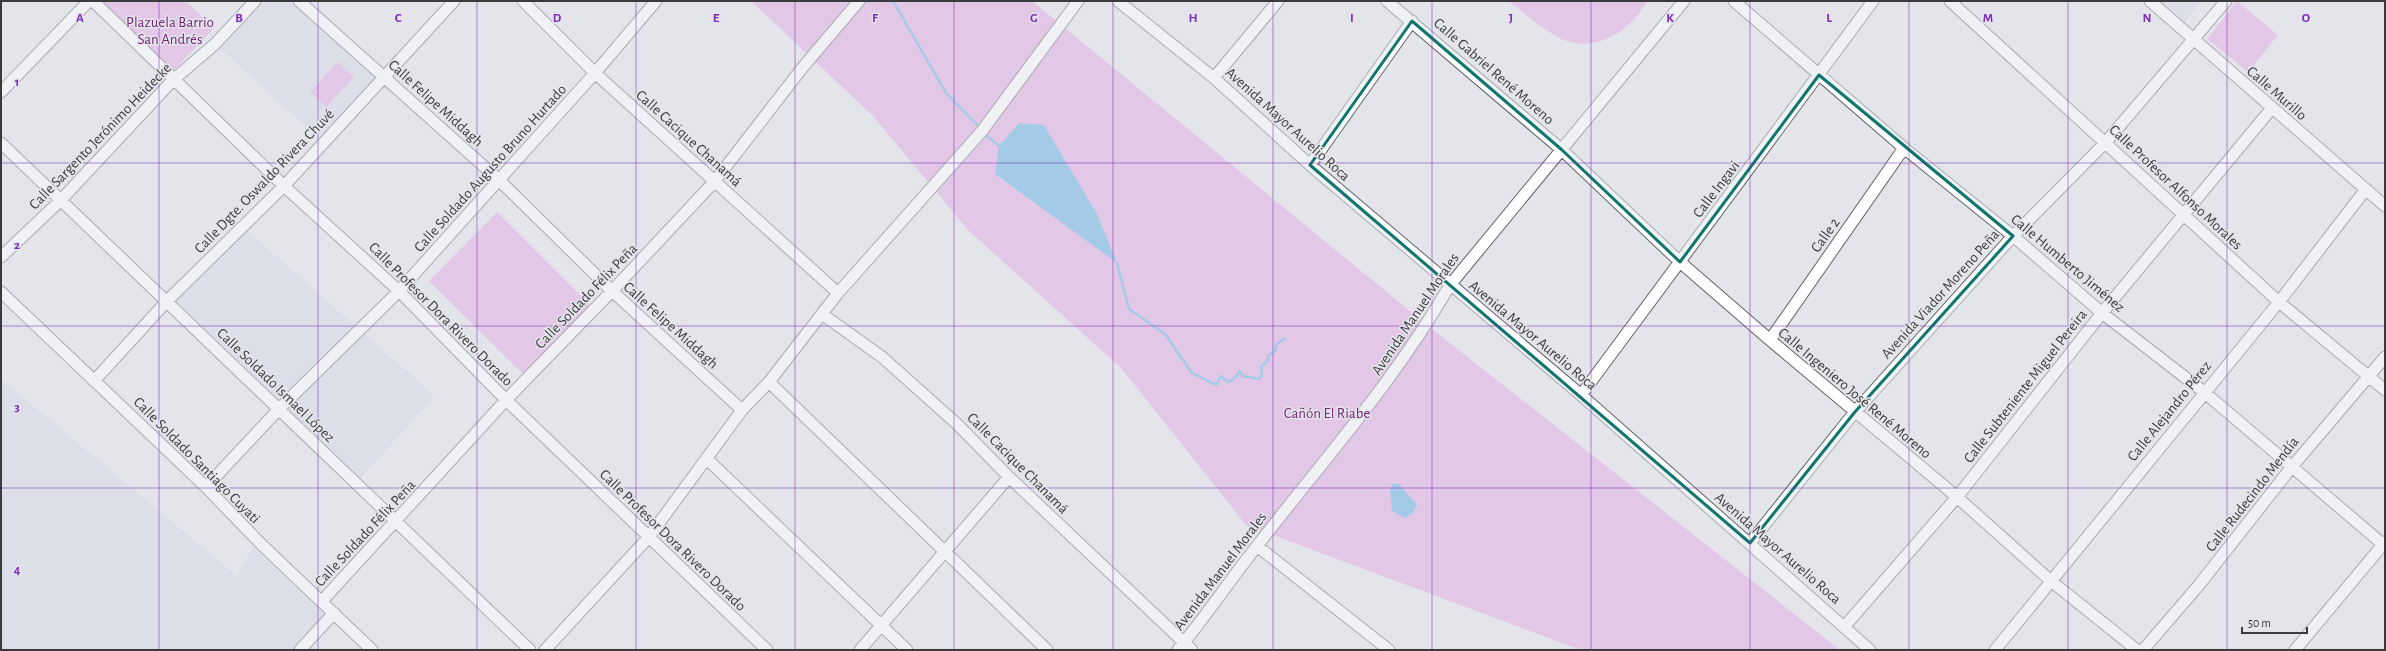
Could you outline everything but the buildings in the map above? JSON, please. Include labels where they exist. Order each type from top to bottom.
[{"type":"street","points":[[1,92],[89,1]]},
{"type":"street","name":"Calle Profesor Dora Rivero Dorado","points":[[93,1],[284,186],[399,291],[506,400],[648,538],[767,650]]},
{"type":"street","name":"Calle Sargento Jerónimo Heidecke","points":[[1,257],[61,200],[173,80],[214,44],[255,1]]},
{"type":"street","name":"Calle Felipe Middagh","points":[[299,1],[499,180],[612,292],[742,410]]},
{"type":"street","name":"Calle Dgte. Oswaldo Rivera Chuvé","points":[[94,381],[167,301],[284,186],[454,1]]},
{"type":"street","name":"Calle Cacique Chanamá","points":[[523,1],[596,73],[714,182],[838,293]]},
{"type":"street","name":"Calle Soldado Augusto Bruno Hurtado","points":[[206,487],[279,409],[399,291],[596,73],[656,1]]},
{"type":"street","name":"Calle Soldado Félix Peña","points":[[322,601],[396,522],[506,400],[612,292],[714,182],[804,67],[860,1]]},
{"type":"street","points":[[545,650],[648,538],[742,410],[768,382],[838,293],[982,131],[1078,1]]},
{"type":"street","name":"Avenida Mayor Aurelio Roca","points":[[1118,1],[1214,78],[1310,164],[1450,285],[1582,395],[1845,626],[1870,650]]},
{"type":"street","points":[[1214,78],[1278,1]]},
{"type":"street","name":"Calle Gabriel René Moreno","points":[[1387,1],[1562,150]]},
{"type":"street","name":"Avenida Manuel Morales","points":[[1185,648],[1256,546],[1375,399],[1427,325],[1450,285],[1684,1]]},
{"type":"street","name":"Calle Humberto Jiménez","points":[[1734,1],[1904,148],[2012,236],[2102,313],[2204,392],[2291,468],[2384,544]]},
{"type":"street","name":"Calle Ingavi","points":[[1582,395],[1873,1]]},
{"type":"street","name":"Calle Profesor Alfonso Morales","points":[[1950,1],[2106,142],[2278,302],[2385,390]]},
{"type":"street","name":"Calle Murillo","points":[[2150,1],[2194,41],[2385,206]]},
{"type":"street","name":"Avenida Viador Moreno Peña","points":[[1750,542],[1854,413],[2012,236],[2106,142],[2194,41],[2226,1]]},
{"type":"street","points":[[1310,164],[1412,21]]},
{"type":"street","name":"Calle Subteniente Miguel Pereira","points":[[1845,626],[1957,497],[2102,313],[2272,108]]},
{"type":"street","name":"Calle Soldado Ismael López","points":[[1,143],[530,650]]},
{"type":"street","name":"Calle 2","points":[[1770,340],[1904,148]]},
{"type":"street","name":"Calle Ingeniero José René Moreno","points":[[1562,150],[1680,262],[1854,413],[1957,497],[2051,581],[2137,650]]},
{"type":"street","name":"Calle Alejandro Pérez","points":[[1995,650],[2278,302],[2366,190]]},
{"type":"street","name":"Calle Soldado Santiago Cuyati","points":[[1,292],[206,487],[261,544],[372,650]]},
{"type":"street","name":"Calle Cacique Chanamá","points":[[822,314],[882,357],[957,424],[1185,648]]},
{"type":"street","name":"Calle Rudecindo Mendía","points":[[2143,650],[2199,585],[2291,468],[2385,357]]},
{"type":"street","points":[[768,382],[1047,650]]},
{"type":"street","points":[[707,459],[907,650]]},
{"type":"street","points":[[860,650],[1009,476]]},
{"type":"street","points":[[2295,650],[2384,544]]},
{"type":"street","points":[[1256,546],[1383,648]]},
{"type":"street","points":[[300,650],[334,613]]},
{"type":"highlighted area","points":[[1412,21],[1562,150],[1680,262],[1819,75],[2013,236],[1854,413],[1750,543],[1310,165]]},
{"type":"shaded area","points":[[255,1],[299,1],[384,76],[323,142],[215,44]]},
{"type":"shaded area","points":[[2159,1],[2202,1],[2184,23]]},
{"type":"shaded area","points":[[243,227],[415,378],[434,398],[356,483],[167,301]]},
{"type":"shaded area","points":[[1,379],[237,576],[253,547],[326,616],[294,650],[1,650]]},
{"type":"green space","name":"Plazuela Barrio San Andrés","points":[[103,1],[186,1],[214,28],[171,73],[100,4]]},
{"type":"green space","name":"Cañón El Riabe","points":[[751,1],[1032,1],[1427,325],[1840,650],[1581,650],[1246,525],[1122,369],[968,230],[873,116]]},
{"type":"green space","points":[[1508,1],[1647,1],[1632,22],[1622,30],[1611,37],[1587,44],[1574,43],[1555,36]]},
{"type":"green space","points":[[2237,1],[2278,35],[2248,72],[2207,39]]},
{"type":"green space","points":[[338,62],[354,77],[326,107],[310,92]]},
{"type":"green space","points":[[497,212],[591,306],[523,374],[429,281]]},
{"type":"water","points":[[1019,123],[1044,125],[1097,214],[1117,263],[995,174],[999,146]]},
{"type":"water","points":[[1392,484],[1399,484],[1417,505],[1412,514],[1405,518],[1392,511],[1390,491]]},
{"type":"waterway","points":[[893,1],[946,93],[981,129]]},
{"type":"waterway","points":[[984,133],[999,146]]},
{"type":"waterway","points":[[1117,263],[1129,309],[1165,334],[1192,373],[1216,385],[1221,376],[1228,382],[1233,380],[1240,371],[1243,376],[1260,379],[1262,375],[1261,367],[1268,360],[1268,356],[1276,350],[1276,345],[1285,338]]}]
